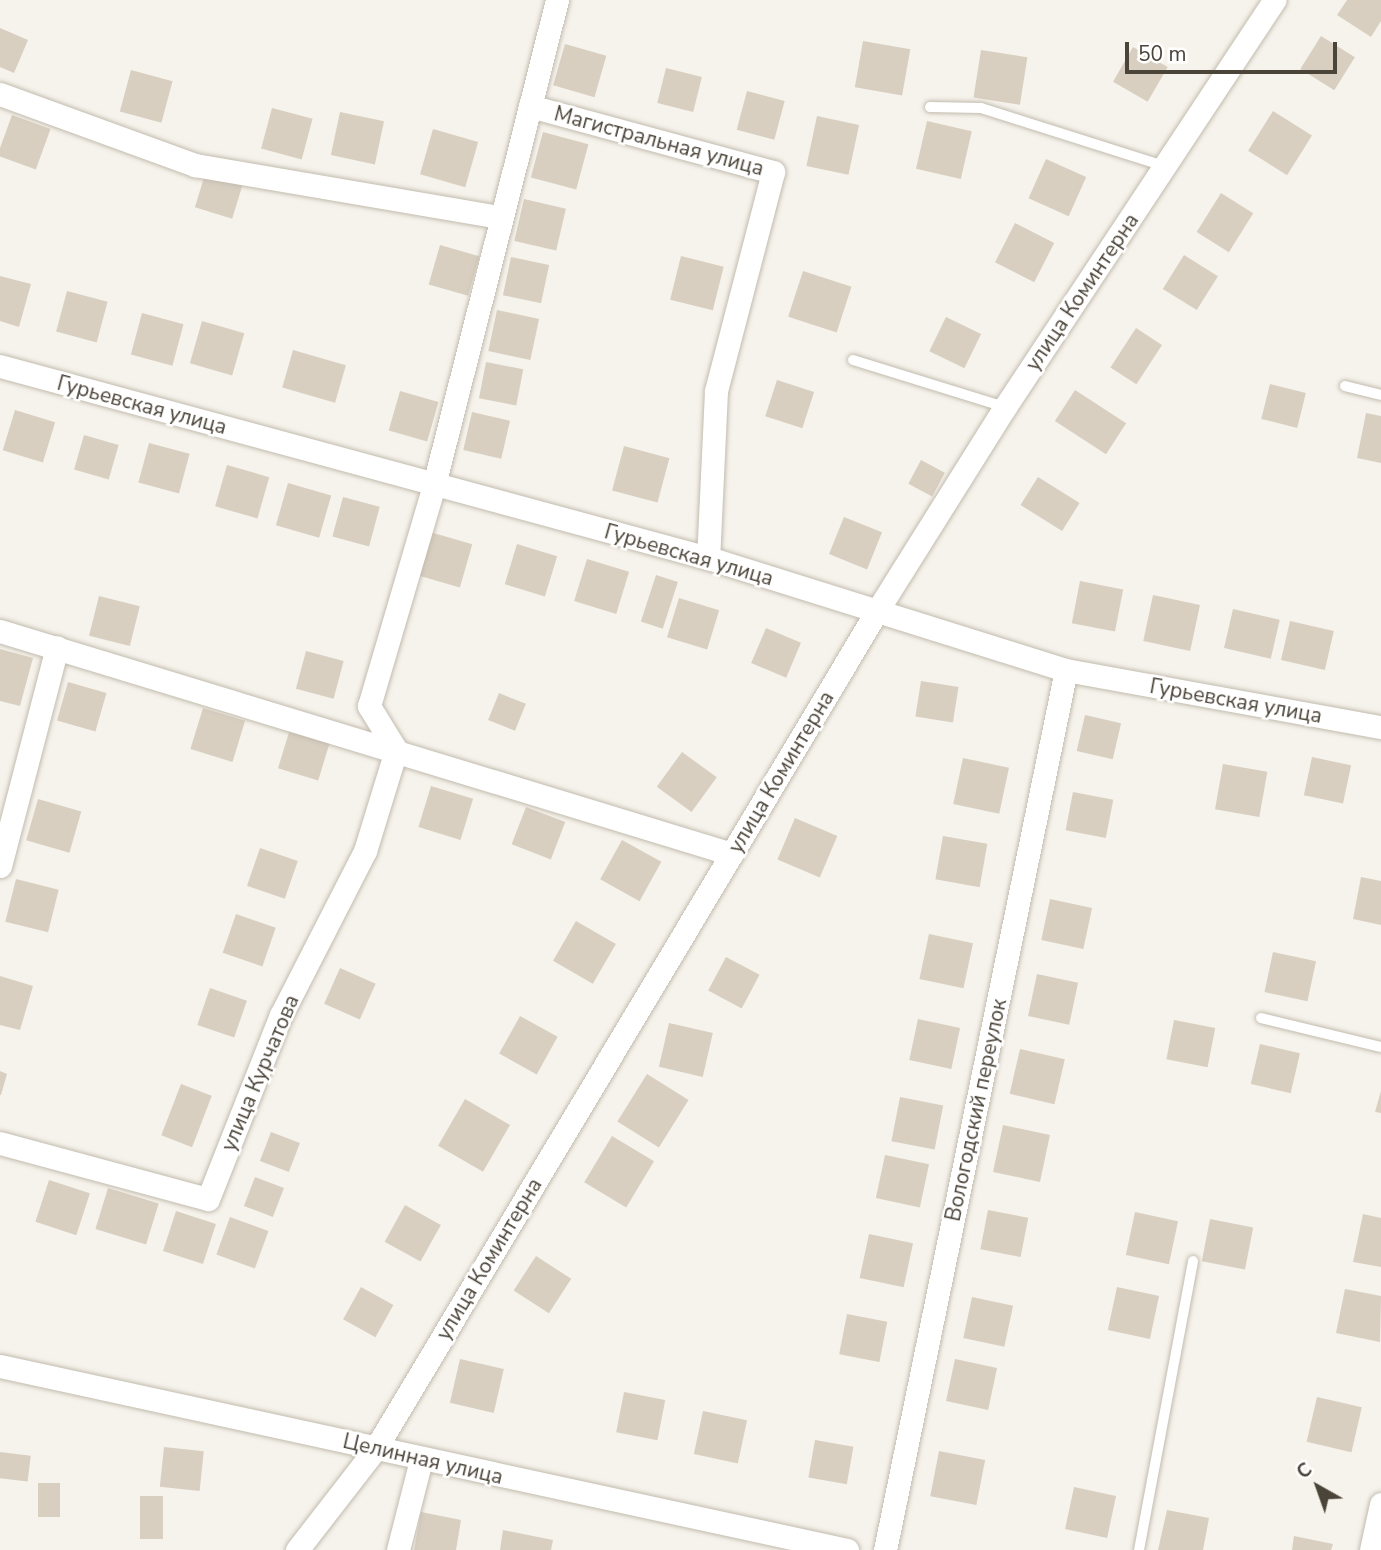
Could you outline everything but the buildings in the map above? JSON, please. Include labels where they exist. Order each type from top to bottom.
[{"type":"street","name":"Магистральная улица","points":[[434,485],[557,0]]},
{"type":"street","name":"улица Коминтерна","points":[[297,1550],[376,1448],[877,611],[1005,407],[1274,0]]},
{"type":"street","points":[[0,94],[195,165],[500,217]]},
{"type":"street","name":"Магистральная улица","points":[[530,106],[773,172],[716,391],[708,558]]},
{"type":"street","name":"Гурьевская улица","points":[[0,366],[708,558],[1066,670],[1381,727]]},
{"type":"street","points":[[396,750],[369,706],[434,485]]},
{"type":"street","points":[[0,631],[732,854]]},
{"type":"street","points":[[0,866],[57,647]]},
{"type":"street","name":"Вологодский переулок","points":[[886,1550],[1066,670]]},
{"type":"street","name":"улица Курчатова","points":[[0,1143],[208,1199],[281,1015],[365,851],[396,750]]},
{"type":"street","name":"Целинная улица","points":[[0,1366],[421,1460],[847,1550]]},
{"type":"street","points":[[398,1550],[421,1460]]},
{"type":"street","points":[[1371,1550],[1381,1504]]},
{"type":"lane","points":[[930,107],[981,108],[1166,167]]},
{"type":"lane","points":[[853,360],[1005,407]]},
{"type":"lane","points":[[1345,386],[1381,395]]},
{"type":"lane","points":[[1261,1018],[1381,1047]]},
{"type":"lane","points":[[1139,1550],[1193,1261]]}]
